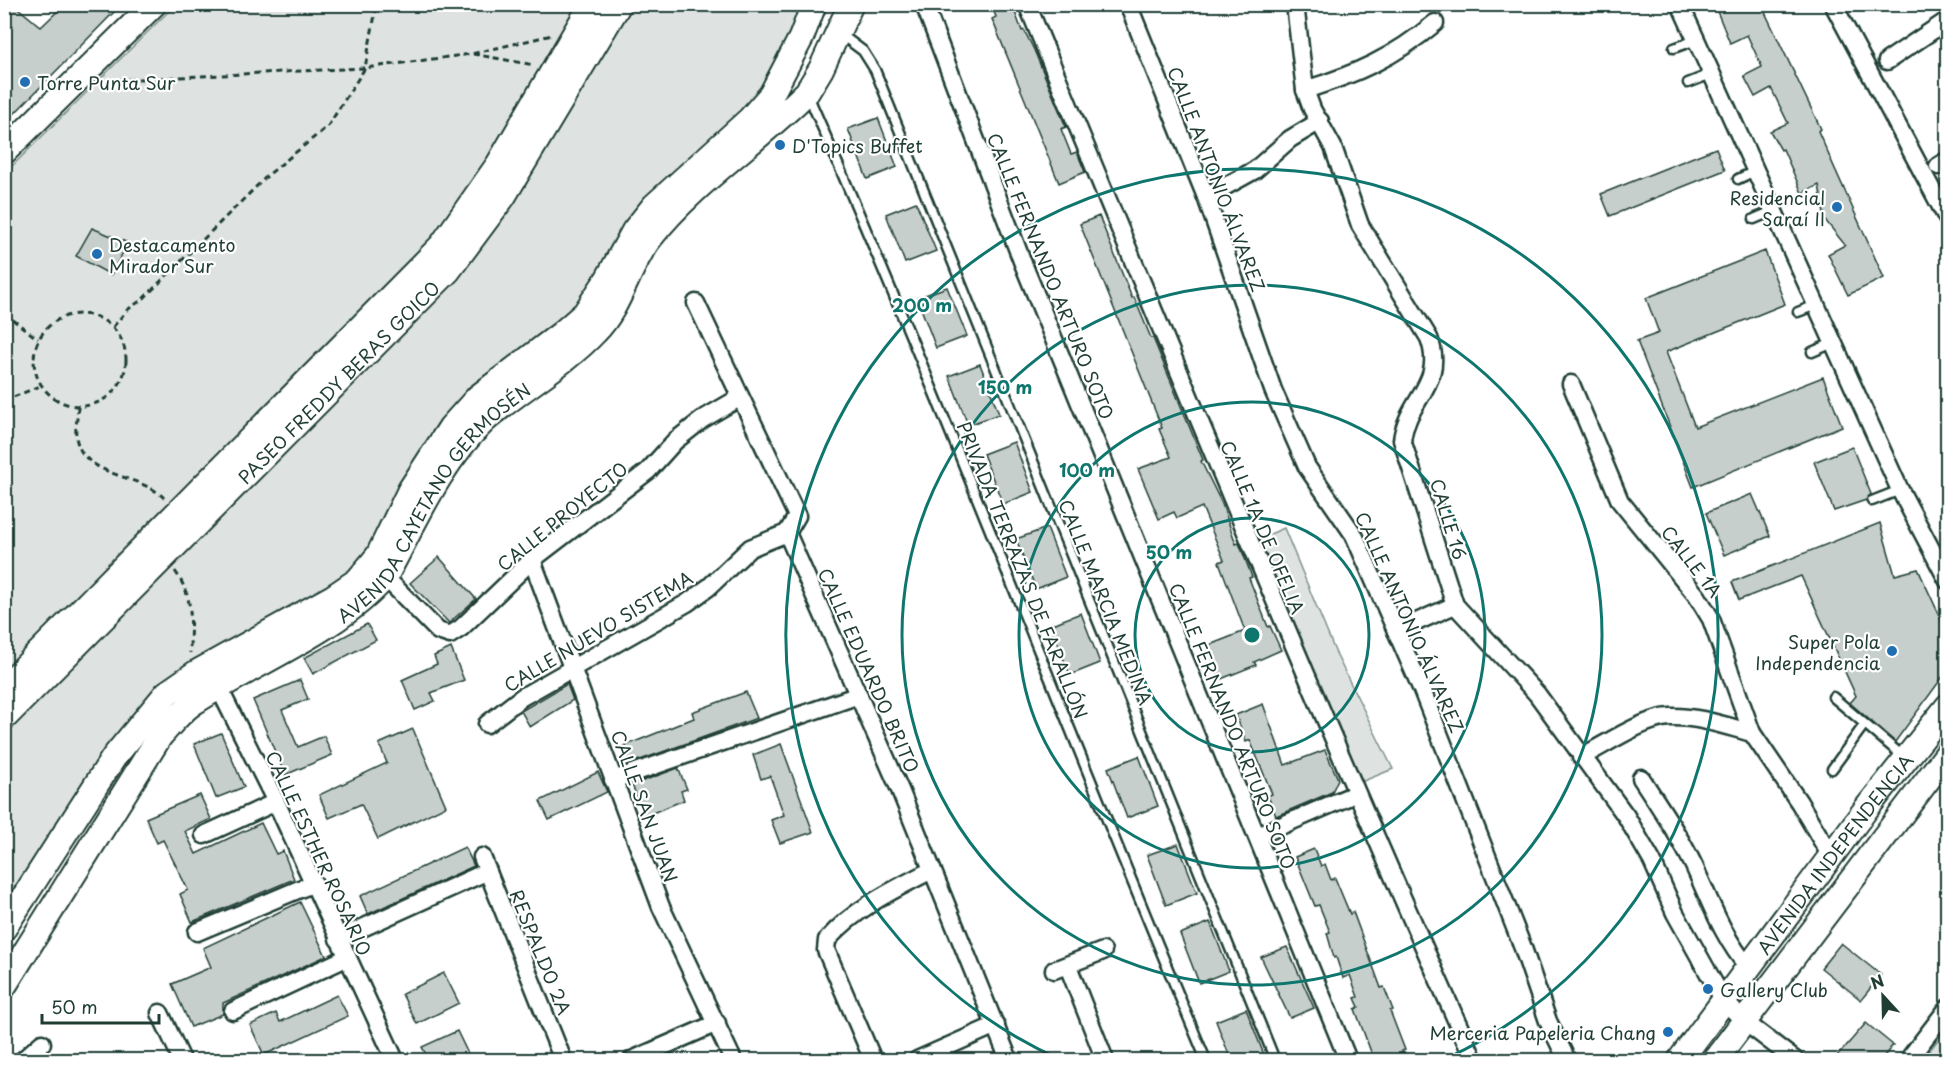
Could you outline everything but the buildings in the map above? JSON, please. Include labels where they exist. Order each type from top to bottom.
[{"type":"street","points":[[4,152],[154,4]]},
{"type":"street","name":"PASEO FREDDY BERAS GOICO","points":[[4,688],[442,245],[498,165],[592,4]]},
{"type":"street","name":"PASEO FREDDY BERAS GOICO","points":[[4,718],[448,271],[503,198],[619,4]]},
{"type":"street","name":"AVENIDA CAYETANO GERMOSÉN","points":[[4,928],[114,757],[167,693],[196,673],[333,597],[358,580],[378,556],[410,490],[451,427],[478,397],[585,313],[607,280],[634,231],[654,206],[750,119],[771,94],[801,38],[814,4]]},
{"type":"street","name":"AVENIDA CAYETANO GERMOSÉN","points":[[4,986],[160,736],[191,704],[353,608],[385,577],[451,460],[464,442],[486,419],[596,331],[621,293],[648,240],[669,216],[807,92],[851,4]]},
{"type":"street","name":"CALLE FERNANDO ARTURO SOTO","points":[[924,4],[1022,261],[1348,1060]]},
{"type":"street","name":"CALLE 1A DE OFELIA","points":[[1027,4],[1108,207],[1355,794],[1474,1060]]},
{"type":"street","name":"CALLE ANTONIO ÁLVAREZ","points":[[1128,4],[1206,197],[1273,390],[1302,457],[1353,535],[1396,631],[1447,752],[1548,1021],[1567,1060]]},
{"type":"street","name":"CALLE 16","points":[[1295,4],[1305,90],[1333,147],[1360,225],[1430,338],[1435,354],[1435,369],[1404,428],[1402,440],[1455,605],[1515,668],[1639,838],[1675,913],[1724,1001],[1745,1022],[1795,1060]]},
{"type":"street","points":[[1680,4],[1900,490],[1947,581]]},
{"type":"street","points":[[1833,4],[1947,220]]},
{"type":"street","points":[[1887,61],[1947,20]]},
{"type":"street","points":[[1305,90],[1382,62],[1408,46],[1435,23]]},
{"type":"street","points":[[1206,197],[1255,170],[1290,140],[1320,121]]},
{"type":"street","points":[[696,303],[739,398],[797,516],[787,532]]},
{"type":"street","name":"CALLE 1A","points":[[1570,384],[1620,501],[1690,587],[1711,619],[1752,733],[1799,802],[1832,858]]},
{"type":"street","name":"CALLE PROYECTO","points":[[385,577],[438,631],[450,635],[461,628],[532,560],[648,471],[675,441],[703,419],[739,398]]},
{"type":"street","name":"CALLE NUEVO SISTEMA","points":[[487,723],[522,697],[687,603],[709,587],[750,548],[787,532]]},
{"type":"street","name":"CALLE EDUARDO BRITO","points":[[787,532],[932,870],[1009,1060]]},
{"type":"street","name":"CALLE SAN JUAN","points":[[532,560],[661,907],[733,1060]]},
{"type":"street","points":[[1396,631],[1455,605]]},
{"type":"street","points":[[196,673],[219,688]]},
{"type":"street","name":"CALLE ESTHER ROSARIO","points":[[219,688],[276,802],[395,1060]]},
{"type":"street","points":[[613,780],[858,695]]},
{"type":"street","name":"AVENIDA INDEPENDENCIA","points":[[1680,1060],[1947,706]]},
{"type":"street","points":[[1581,757],[1650,722],[1670,717],[1706,721],[1752,733]]},
{"type":"street","name":"AVENIDA INDEPENDENCIA","points":[[1715,1060],[1947,753]]},
{"type":"street","points":[[1901,764],[1921,787]]},
{"type":"street","points":[[1641,778],[1676,832],[1720,923],[1739,956],[1749,968]]},
{"type":"street","points":[[1257,836],[1355,794]]},
{"type":"street","points":[[204,835],[276,802]]},
{"type":"street","name":"RESPALDO 2A","points":[[338,939],[485,864],[563,1060]]},
{"type":"street","points":[[873,1060],[826,951],[827,940],[837,928],[883,896],[932,870]]},
{"type":"street","points":[[197,932],[314,883]]},
{"type":"street","points":[[1103,951],[1061,968],[1105,1060]]},
{"type":"street","points":[[232,1011],[346,958]]},
{"type":"street","points":[[1912,1059],[1947,1008]]},
{"type":"street","points":[[160,1013],[182,1060]]},
{"type":"street","points":[[632,1060],[717,1023]]},
{"type":"street","points":[[917,1060],[996,1025]]},
{"type":"street","points":[[23,1060],[42,1043]]},
{"type":"lane","name":"CALLE MARCIA MEDINA","points":[[838,33],[863,51],[875,69],[1275,1060]]},
{"type":"lane","points":[[1674,48],[1696,40]]},
{"type":"lane","points":[[1688,83],[1711,74]]},
{"type":"lane","name":"PRIVADA TERRAZAS DE FARALLÓN","points":[[807,92],[890,282],[1122,862],[1206,1060]]},
{"type":"lane","points":[[1738,179],[1755,171]]},
{"type":"lane","points":[[1754,219],[1773,211]]},
{"type":"lane","points":[[1798,312],[1816,305]]},
{"type":"lane","points":[[1812,352],[1833,343]]},
{"type":"lane","points":[[1872,501],[1900,490]]},
{"type":"lane","points":[[1833,697],[1864,725],[1901,764]]},
{"type":"lane","points":[[1832,769],[1864,725]]},
{"type":"path","points":[[113,327],[127,310],[142,299],[267,175],[328,126],[365,68],[377,4]]},
{"type":"path","points":[[117,80],[365,68],[471,54],[556,34]]},
{"type":"path","points":[[471,54],[541,66]]},
{"type":"path","points":[[4,313],[38,339]]},
{"type":"path","points":[[75,314],[95,316],[113,327],[125,345],[126,368],[118,388],[109,396],[100,403],[78,407],[57,402],[40,386],[34,371],[33,355],[38,339],[56,320],[75,314]]},
{"type":"path","points":[[4,401],[40,386]]},
{"type":"path","points":[[78,407],[76,436],[83,454],[102,469],[133,479],[158,492],[170,504]]},
{"type":"path","points":[[165,557],[184,584],[192,609],[190,654],[196,673]]},
{"type":"shaded area","points":[[175,5],[806,5],[777,70],[377,540],[353,574],[207,658],[5,909],[5,173]]},
{"type":"shaded area","points":[[1284,528],[1337,656],[1393,769],[1361,782],[1254,541]]},
{"type":"shaded area","points":[[1947,1028],[1947,1060],[1930,1060],[1927,1054]]},
{"type":"place","name":"Torre Punta Sur","points":[[25,82]]},
{"type":"place","name":"D'Topics Buffet","points":[[780,145]]},
{"type":"place","name":"Residencial Saraí II","points":[[1837,207]]},
{"type":"place","name":"Destacamento Mirador Sur","points":[[97,254]]},
{"type":"place","name":"Super Pola Independencia","points":[[1892,651]]},
{"type":"place","name":"Gallery Club","points":[[1708,989]]},
{"type":"place","name":"Merceria Papeleria Chang","points":[[1668,1032]]}]
